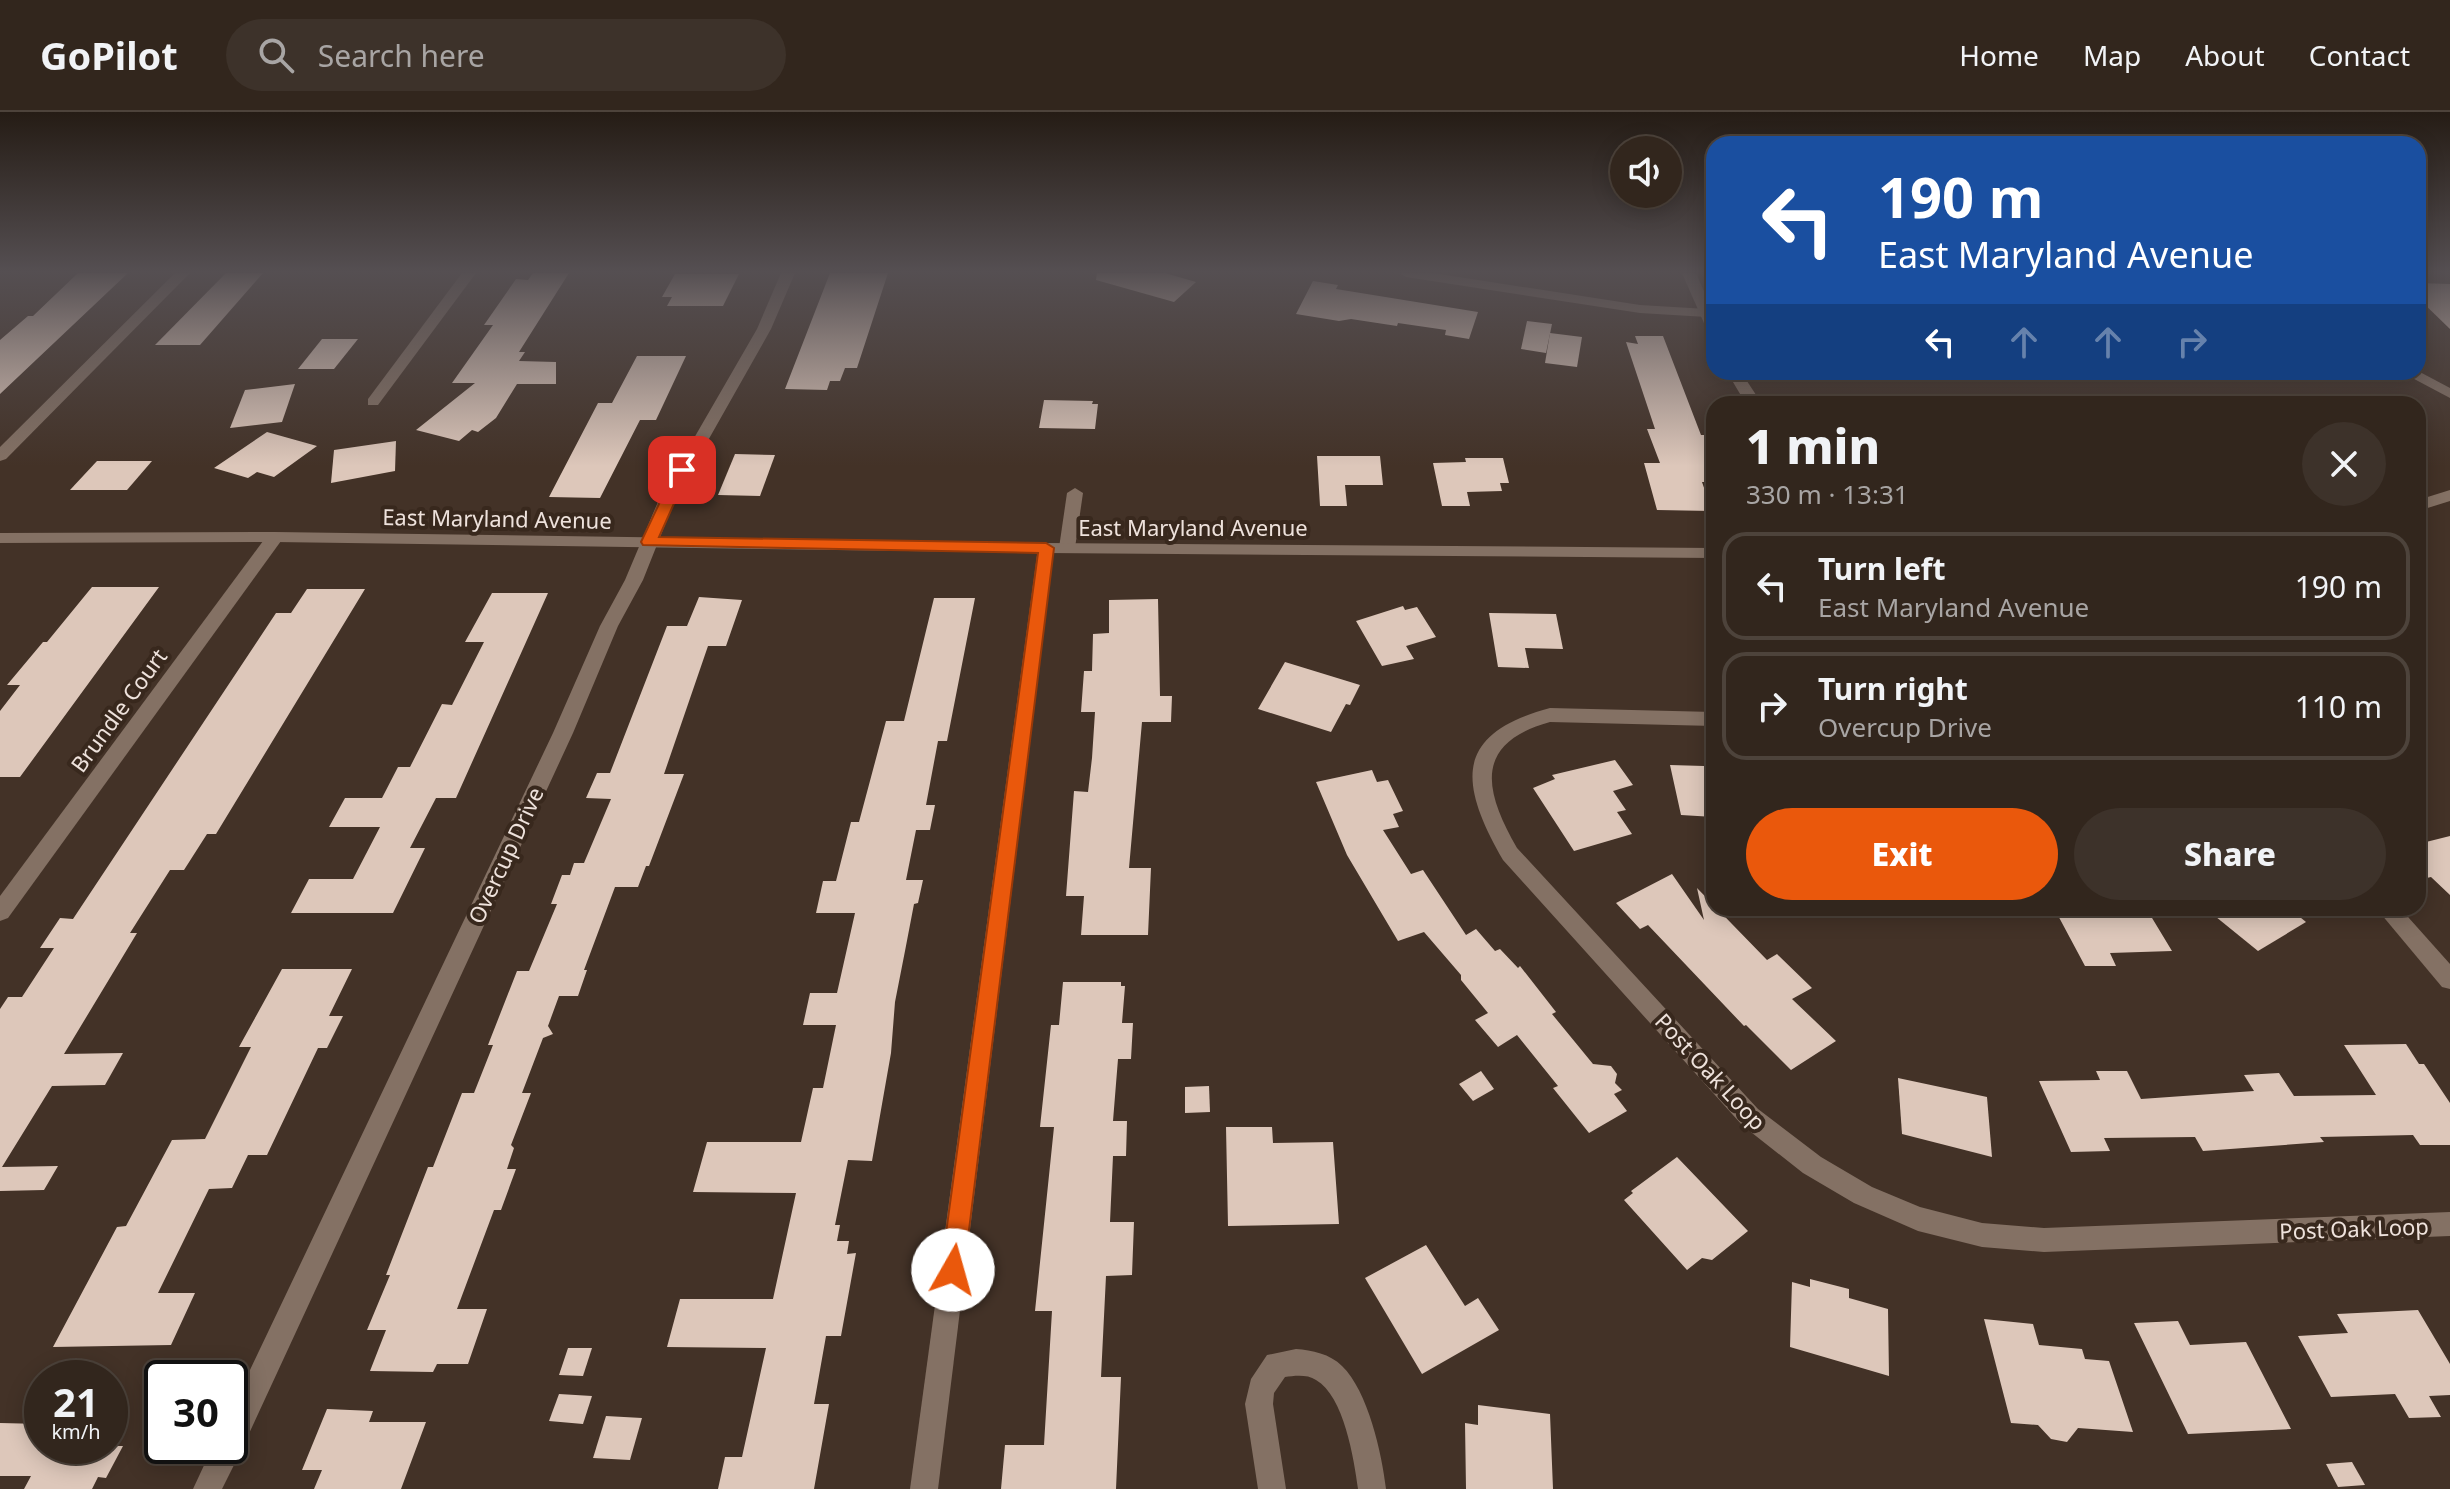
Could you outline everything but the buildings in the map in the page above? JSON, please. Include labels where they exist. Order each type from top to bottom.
[{"type":"street","points":[[0,456],[119,337]]},
{"type":"street","points":[[373,402],[421,337]]},
{"type":"street","name":"Overcup Drive","points":[[248,1404],[563,733],[649,542],[697,442],[759,337]]},
{"type":"street","points":[[2423,380],[2450,394]]},
{"type":"street","points":[[924,1489],[1057,548],[1075,493]]},
{"type":"street","points":[[2426,503],[2450,495]]},
{"type":"street","name":"East Maryland Avenue","points":[[0,538],[275,537],[1706,553]]},
{"type":"street","name":"Brundle Court","points":[[0,912],[275,537]]},
{"type":"street","name":"Post Oak Loop","points":[[1706,719],[1533,717],[1510,726],[1492,740],[1482,762],[1482,792],[1487,813],[1510,854],[1750,1117],[1812,1165],[1863,1195],[1918,1219],[1982,1235],[2044,1240],[2450,1224]]},
{"type":"street","points":[[2394,916],[2450,980]]},
{"type":"street","points":[[1272,1489],[1261,1429],[1261,1389],[1277,1365],[1296,1361],[1314,1364],[1339,1379],[1350,1400],[1370,1469],[1372,1489]]},
{"type":"street","name":"Overcup Drive","points":[[207,1489],[219,1464]]},
{"type":"route","points":[[682,470],[649,542],[1046,548],[953,1270]]}]
